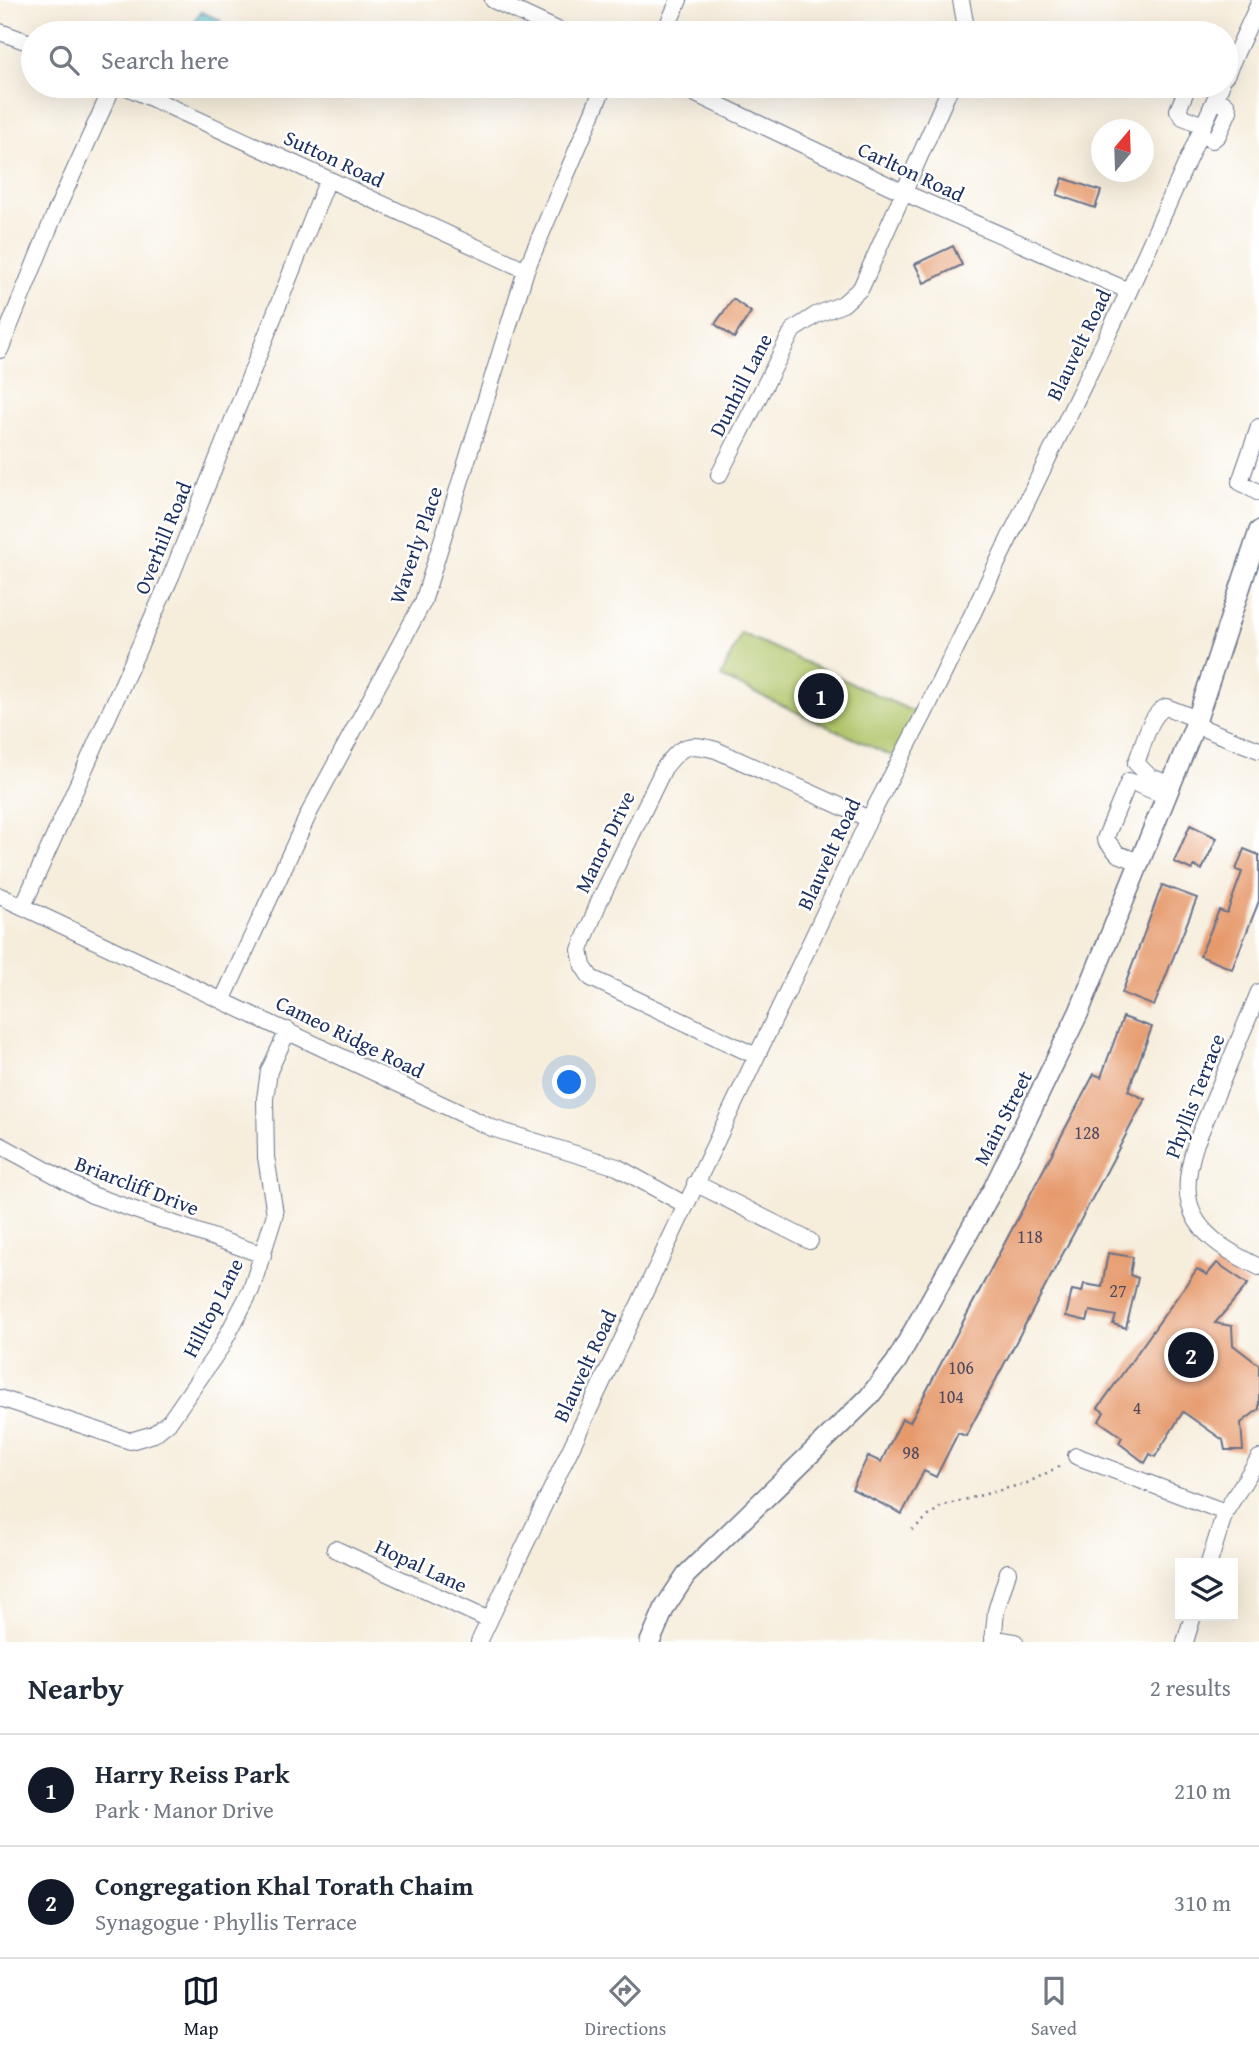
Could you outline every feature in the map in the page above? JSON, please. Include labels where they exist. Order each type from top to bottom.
[{"type":"main road","name":"Main Street","points":[[650,1642],[665,1607],[686,1575],[868,1398],[896,1362],[993,1189],[1079,1012],[1196,722],[1259,531]]},
{"type":"street","points":[[493,0],[538,21]]},
{"type":"street","points":[[669,21],[679,0]]},
{"type":"street","points":[[961,1],[965,21]]},
{"type":"street","points":[[1238,49],[1259,3]]},
{"type":"street","points":[[0,32],[21,40]]},
{"type":"street","points":[[0,350],[56,211],[108,98]]},
{"type":"street","name":"Sutton Road","points":[[151,98],[526,270]]},
{"type":"street","name":"Waverly Place","points":[[223,999],[310,811],[423,602],[526,270],[599,98]]},
{"type":"street","name":"Carlton Road","points":[[704,98],[905,193],[1129,291]]},
{"type":"street","name":"Dunhill Lane","points":[[719,475],[793,330],[816,315],[843,304],[861,288],[946,98]]},
{"type":"street","points":[[1183,98],[1178,110],[1212,140],[1218,135],[1229,111],[1222,98]]},
{"type":"street","name":"Blauvelt Road","points":[[479,1642],[684,1204],[869,819],[934,692],[1129,291],[1201,130]]},
{"type":"street","name":"Overhill Road","points":[[23,906],[172,575],[328,179]]},
{"type":"street","points":[[1259,427],[1240,482],[1259,493]]},
{"type":"street","points":[[1168,790],[1136,763],[1159,710],[1166,707],[1259,750]]},
{"type":"street","name":"Manor Drive","points":[[756,1056],[591,978],[583,966],[580,950],[599,902],[664,768],[678,749],[696,745],[716,750],[869,819]]},
{"type":"street","points":[[1139,862],[1110,848],[1105,839],[1113,818],[1129,781],[1168,790]]},
{"type":"street","name":"Cameo Ridge Road","points":[[0,896],[492,1128],[617,1167],[684,1204]]},
{"type":"street","name":"Phyllis Terrace","points":[[1259,992],[1196,1143],[1188,1168],[1186,1191],[1201,1228],[1215,1243],[1259,1267]]},
{"type":"street","name":"Hilltop Lane","points":[[0,1398],[130,1441],[154,1434],[170,1421],[221,1347],[251,1290],[263,1255],[275,1214],[266,1157],[265,1099],[269,1071],[288,1030]]},
{"type":"street","name":"Briarcliff Drive","points":[[0,1145],[92,1195],[263,1255]]},
{"type":"street","points":[[695,1183],[810,1241]]},
{"type":"street","points":[[1076,1456],[1225,1513]]},
{"type":"street","points":[[1211,1558],[1225,1513],[1259,1458]]},
{"type":"street","name":"Hopal Lane","points":[[335,1549],[489,1620]]},
{"type":"street","points":[[1008,1572],[996,1611],[993,1640],[1015,1642]]},
{"type":"street","points":[[1185,1642],[1191,1621]]},
{"type":"path","points":[[912,1530],[941,1506],[1027,1483],[1076,1456]]},
{"type":"green space","points":[[741,633],[923,716],[898,759],[721,677]]},
{"type":"water","points":[[201,12],[220,20],[196,21]]},
{"type":"building","points":[[1063,178],[1101,191],[1095,208],[1057,195]]},
{"type":"building","points":[[953,246],[962,265],[924,283],[915,264]]},
{"type":"building","points":[[733,299],[751,312],[734,338],[715,324]]},
{"type":"building","points":[[1190,825],[1217,838],[1202,870],[1194,866],[1192,870],[1174,862]]},
{"type":"building","points":[[1244,849],[1259,855],[1259,901],[1232,969],[1200,956],[1219,910],[1227,913],[1242,872],[1236,870]]},
{"type":"building","points":[[1162,885],[1197,898],[1154,1006],[1122,993]]},
{"type":"building","points":[[1123,1017],[1152,1027],[1128,1091],[1145,1099],[966,1436],[958,1433],[936,1477],[924,1471],[902,1514],[852,1489],[868,1456],[881,1462],[902,1419],[910,1422],[1094,1074],[1101,1077]]},
{"type":"building","points":[[1108,1253],[1133,1257],[1130,1275],[1138,1278],[1126,1328],[1113,1324],[1116,1316],[1090,1311],[1087,1321],[1066,1316],[1072,1290],[1082,1292],[1084,1284],[1102,1287]]},
{"type":"building","points":[[1217,1263],[1248,1284],[1215,1323],[1232,1326],[1233,1345],[1259,1365],[1259,1409],[1241,1423],[1243,1450],[1225,1450],[1223,1440],[1183,1412],[1155,1457],[1150,1454],[1145,1463],[1119,1443],[1122,1437],[1099,1421],[1104,1412],[1098,1408],[1197,1269],[1207,1275]]},
{"type":"place","name":"Harry Reiss Park","points":[[821,696]]},
{"type":"place","name":"Congregation Khal Torath Chaim","points":[[1191,1355]]}]
